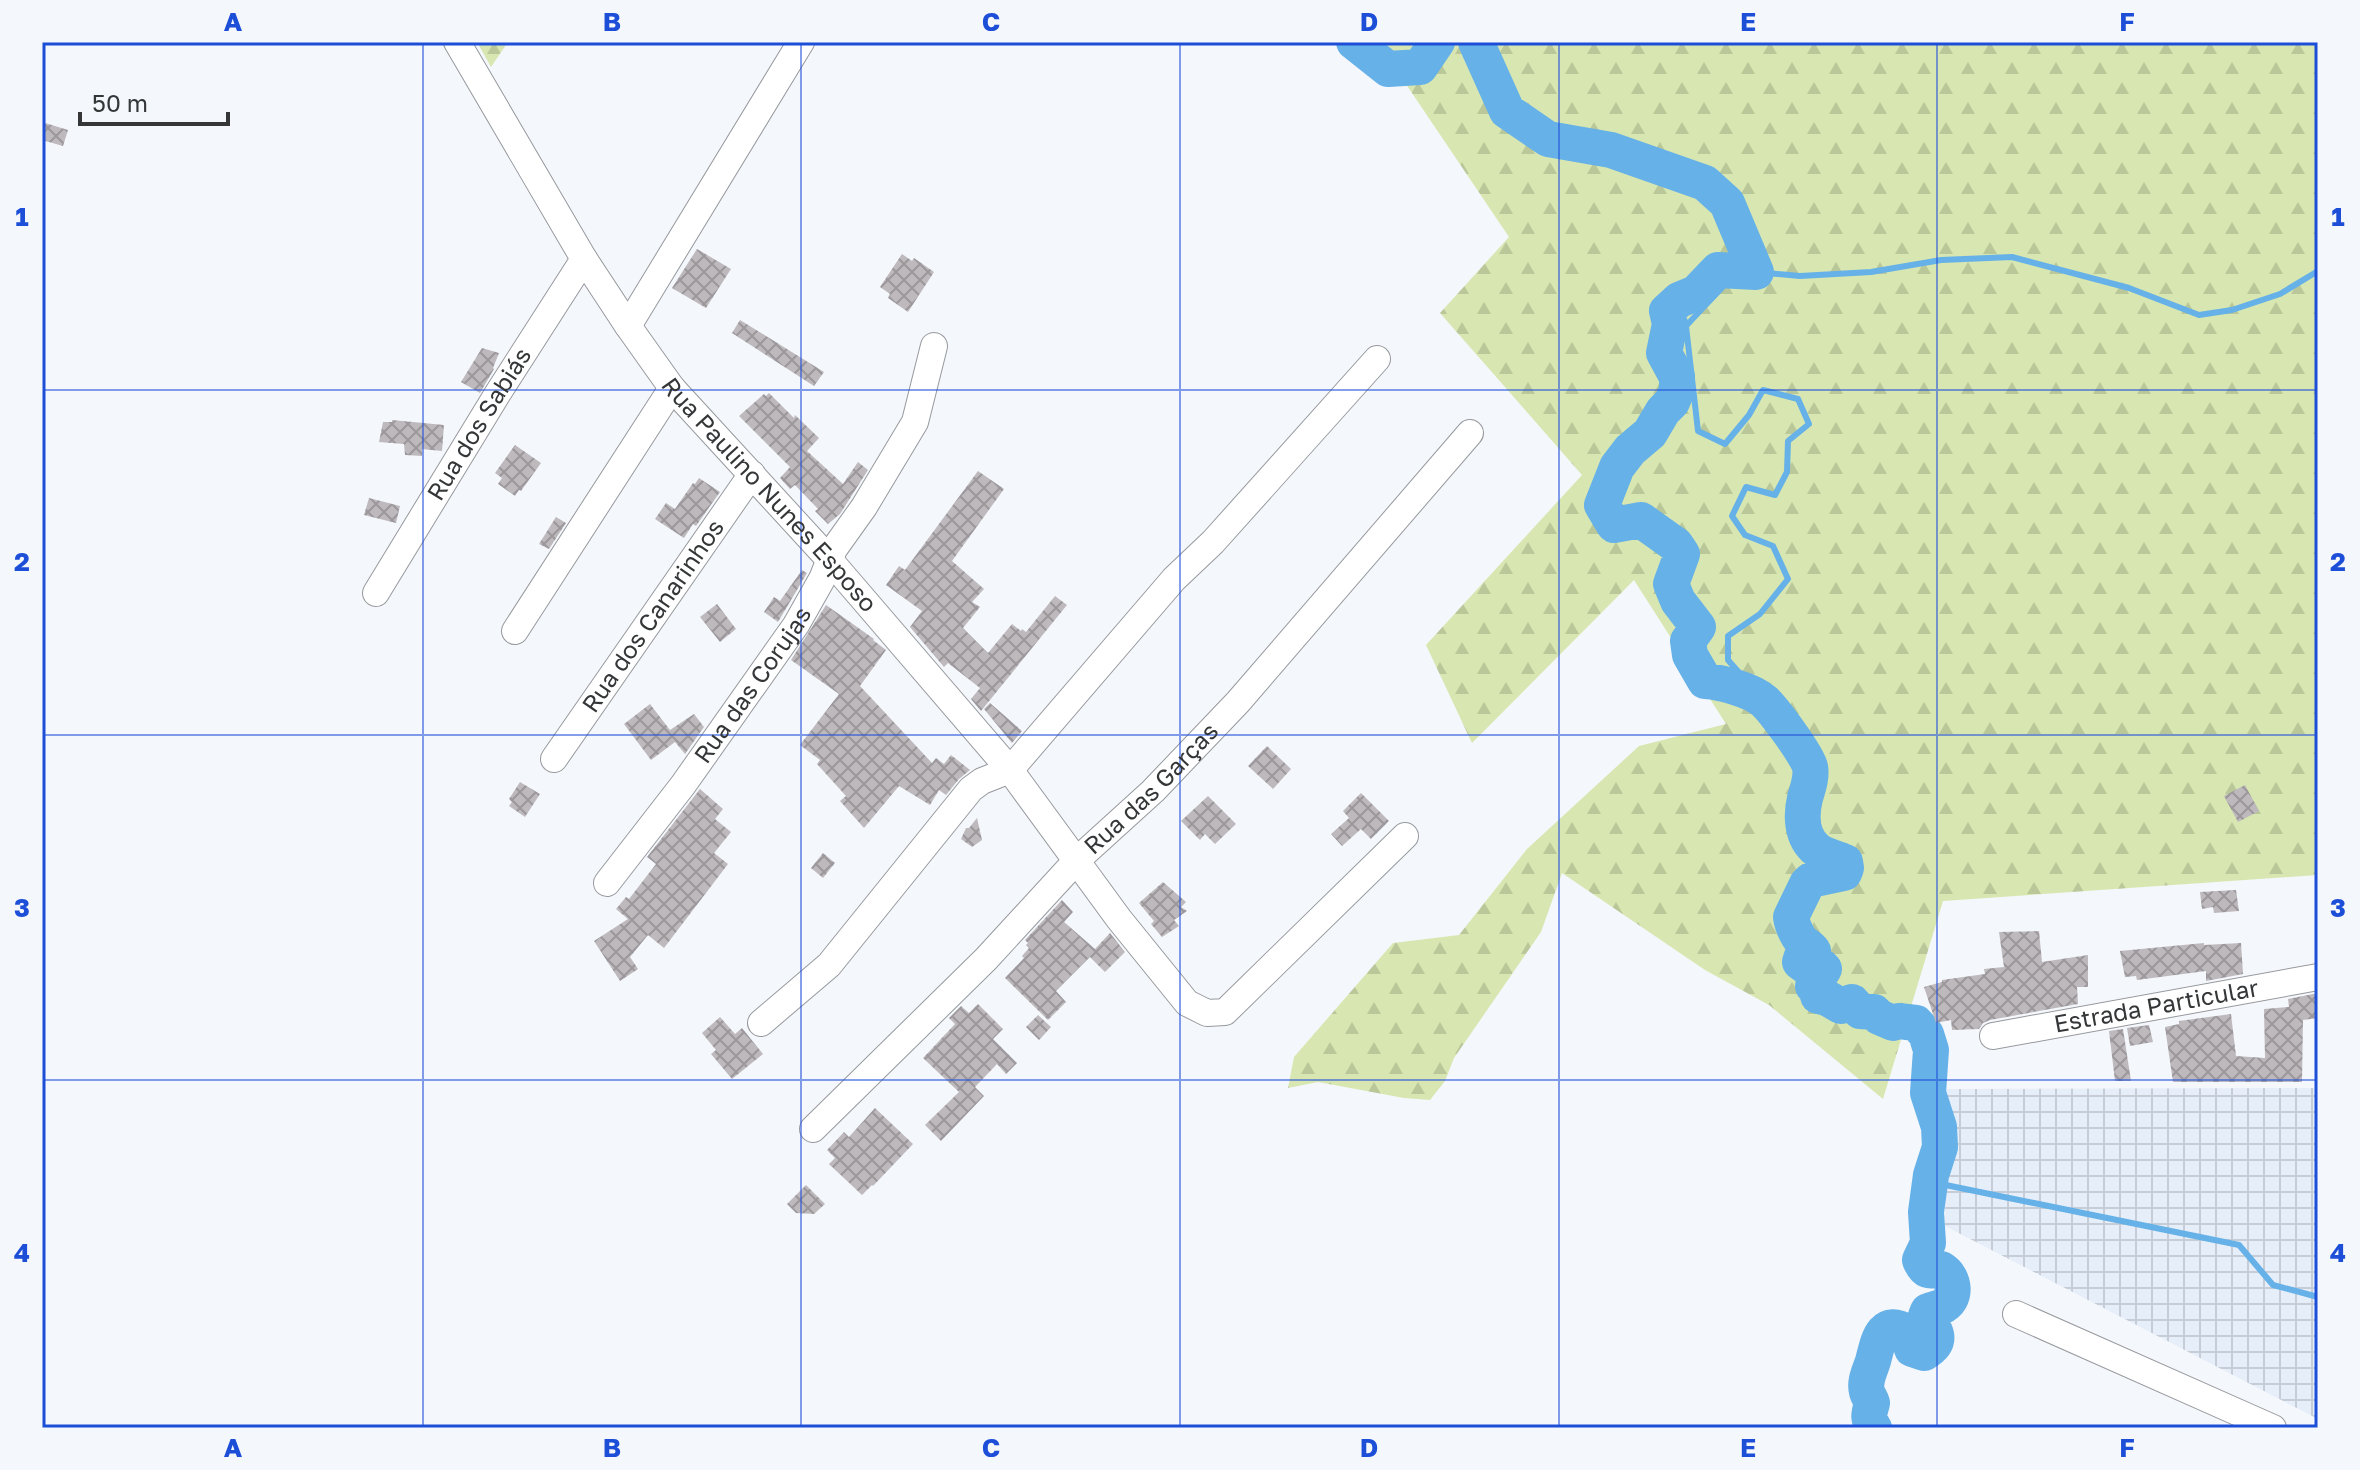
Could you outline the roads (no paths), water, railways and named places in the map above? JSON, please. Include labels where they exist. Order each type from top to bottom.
[{"type":"street","name":"Rua Paulino Nunes Esposo","points":[[457,42],[584,259],[672,388],[828,558],[1010,770],[1119,919],[1187,1003],[1207,1013],[1225,1012],[1405,836]]},
{"type":"street","points":[[628,326],[801,42]]},
{"type":"street","name":"Rua dos Sabiás","points":[[376,593],[584,259]]},
{"type":"street","name":"Rua das Corujas","points":[[607,883],[683,785],[796,625],[822,579],[828,558],[864,507],[915,422],[934,346]]},
{"type":"street","points":[[761,1023],[829,965],[971,789],[1010,770],[1174,579],[1213,542],[1377,359]]},
{"type":"street","points":[[515,631],[672,388]]},
{"type":"street","name":"Rua das Garças","points":[[813,1129],[986,959],[1077,860],[1153,791],[1238,702],[1470,433]]},
{"type":"street","name":"Rua dos Canarinhos","points":[[554,759],[752,474]]},
{"type":"street","name":"Estrada Particular","points":[[1993,1036],[2318,977]]},
{"type":"street","points":[[2016,1314],[2273,1428]]},
{"type":"waterway","points":[[1354,42],[1388,69],[1420,67],[1437,42]]},
{"type":"waterway","points":[[1476,42],[1507,111],[1548,139],[1611,150],[1705,183],[1727,203],[1756,272],[1718,270],[1696,293],[1679,300],[1667,311],[1670,324],[1664,353],[1677,377],[1677,390],[1650,433],[1630,450],[1617,467],[1602,505],[1614,525],[1641,520],[1676,545],[1682,554],[1671,584],[1678,601],[1698,627],[1688,641],[1690,655],[1705,681],[1736,687],[1764,701],[1808,761],[1810,775],[1803,811],[1805,832],[1817,850],[1845,862],[1846,868],[1844,873],[1811,880],[1791,917],[1802,942],[1813,951],[1811,955],[1802,956],[1800,962],[1807,967],[1821,966],[1824,969],[1813,986],[1818,996],[1841,1006],[1852,1002],[1860,1011],[1874,1012],[1893,1023],[1916,1023],[1926,1034],[1931,1050],[1928,1093],[1939,1127],[1940,1147],[1931,1175],[1926,1212],[1928,1243],[1920,1260],[1928,1270],[1941,1269],[1946,1273],[1953,1288],[1946,1304],[1928,1311],[1926,1316],[1935,1331],[1936,1340],[1924,1353],[1912,1349],[1907,1332],[1891,1327],[1882,1334],[1866,1384],[1872,1403],[1869,1413],[1874,1428]]},
{"type":"waterway","points":[[1763,700],[1728,660],[1728,636],[1760,614],[1788,579],[1773,546],[1745,535],[1732,516],[1746,487],[1775,495],[1787,472],[1788,441],[1809,424],[1798,399],[1763,390],[1749,415],[1725,444],[1698,431],[1686,326],[1727,282],[1756,272],[1800,276],[1871,272],[1941,260],[2012,257],[2129,288],[2199,315],[2232,310],[2280,294],[2318,271]]},
{"type":"waterway","points":[[1931,1182],[2239,1245],[2273,1285],[2318,1297]]}]
